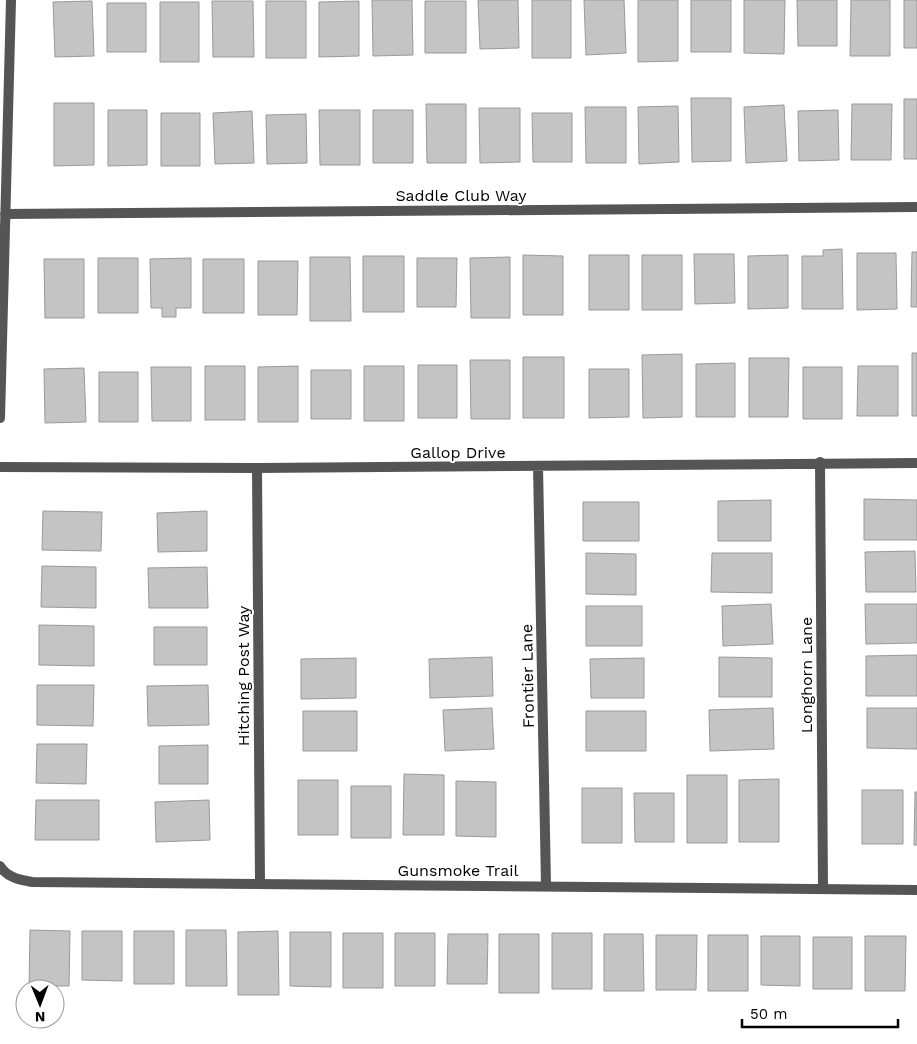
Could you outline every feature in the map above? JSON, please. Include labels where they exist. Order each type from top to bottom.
[{"type":"street","points":[[0,418],[11,0]]},
{"type":"street","name":"Saddle Club Way","points":[[6,214],[917,207]]},
{"type":"street","name":"Gallop Drive","points":[[0,467],[256,468],[820,462],[917,463]]},
{"type":"street","name":"Longhorn Lane","points":[[820,462],[823,888]]},
{"type":"street","name":"Frontier Lane","points":[[538,466],[546,885]]},
{"type":"street","name":"Hitching Post Way","points":[[256,468],[260,884]]},
{"type":"street","name":"Gunsmoke Trail","points":[[1,868],[18,880],[32,882],[546,885],[917,890]]},
{"type":"building","points":[[372,0],[412,0],[413,55],[373,56]]},
{"type":"building","points":[[478,0],[518,0],[519,48],[480,49]]},
{"type":"building","points":[[532,0],[571,0],[571,58],[532,58]]},
{"type":"building","points":[[584,0],[624,0],[626,53],[586,55]]},
{"type":"building","points":[[638,0],[678,0],[678,61],[638,62]]},
{"type":"building","points":[[691,0],[731,0],[731,52],[691,52]]},
{"type":"building","points":[[744,0],[785,0],[784,54],[744,53]]},
{"type":"building","points":[[797,0],[837,0],[837,46],[798,46]]},
{"type":"building","points":[[851,0],[890,0],[890,56],[850,56]]},
{"type":"building","points":[[904,0],[917,0],[917,48],[904,48]]},
{"type":"building","points":[[92,1],[94,56],[55,57],[53,2]]},
{"type":"building","points":[[212,1],[253,1],[254,57],[213,57]]},
{"type":"building","points":[[266,1],[306,1],[306,58],[266,58]]},
{"type":"building","points":[[359,1],[359,56],[319,57],[319,2]]},
{"type":"building","points":[[425,1],[466,1],[466,53],[425,53]]},
{"type":"building","points":[[160,2],[199,2],[199,62],[160,62]]},
{"type":"building","points":[[107,3],[146,3],[146,52],[107,52]]},
{"type":"building","points":[[691,98],[731,98],[731,161],[692,162]]},
{"type":"building","points":[[904,99],[917,99],[917,159],[904,159]]},
{"type":"building","points":[[54,103],[94,103],[94,165],[54,166]]},
{"type":"building","points":[[426,104],[466,104],[466,163],[427,163]]},
{"type":"building","points":[[852,104],[892,104],[891,160],[851,160]]},
{"type":"building","points":[[784,105],[787,161],[746,163],[744,107]]},
{"type":"building","points":[[678,106],[679,162],[639,164],[638,107]]},
{"type":"building","points":[[585,107],[626,107],[626,163],[586,163]]},
{"type":"building","points":[[479,108],[520,108],[520,162],[480,163]]},
{"type":"building","points":[[108,110],[147,110],[147,165],[108,166]]},
{"type":"building","points":[[319,110],[360,110],[360,165],[320,165]]},
{"type":"building","points":[[373,110],[413,110],[413,163],[373,163]]},
{"type":"building","points":[[838,110],[839,160],[799,161],[798,111]]},
{"type":"building","points":[[252,111],[254,163],[215,164],[213,113]]},
{"type":"building","points":[[161,113],[200,113],[200,166],[161,166]]},
{"type":"building","points":[[532,113],[572,113],[572,162],[533,162]]},
{"type":"building","points":[[306,114],[307,163],[267,164],[266,115]]},
{"type":"building","points":[[842,249],[843,309],[802,309],[802,256],[823,256],[823,250]]},
{"type":"building","points":[[912,252],[917,252],[917,307],[911,307]]},
{"type":"building","points":[[857,253],[896,253],[897,309],[857,310]]},
{"type":"building","points":[[694,254],[734,254],[735,303],[695,304]]},
{"type":"building","points":[[523,255],[563,256],[563,315],[523,315]]},
{"type":"building","points":[[589,255],[629,255],[629,310],[589,310]]},
{"type":"building","points":[[642,255],[682,255],[682,310],[642,310]]},
{"type":"building","points":[[788,255],[788,308],[748,309],[748,256]]},
{"type":"building","points":[[363,256],[404,256],[404,312],[363,312]]},
{"type":"building","points":[[310,257],[350,257],[351,321],[310,321]]},
{"type":"building","points":[[510,257],[510,318],[471,318],[470,258]]},
{"type":"building","points":[[98,258],[138,258],[138,313],[98,313]]},
{"type":"building","points":[[191,258],[191,308],[176,308],[176,317],[162,317],[162,308],[151,308],[150,259]]},
{"type":"building","points":[[417,258],[457,258],[456,307],[417,307]]},
{"type":"building","points":[[44,259],[84,259],[84,318],[45,318]]},
{"type":"building","points":[[203,259],[244,259],[244,313],[203,313]]},
{"type":"building","points":[[258,261],[298,261],[297,315],[258,315]]},
{"type":"building","points":[[912,353],[917,353],[917,416],[912,416]]},
{"type":"building","points":[[682,354],[682,417],[643,418],[642,355]]},
{"type":"building","points":[[523,357],[564,357],[564,418],[523,418]]},
{"type":"building","points":[[749,358],[789,358],[788,417],[749,417]]},
{"type":"building","points":[[470,360],[510,360],[510,419],[471,419]]},
{"type":"building","points":[[735,363],[735,417],[696,417],[696,364]]},
{"type":"building","points":[[418,365],[457,365],[457,418],[418,418]]},
{"type":"building","points":[[205,366],[245,366],[245,420],[205,420]]},
{"type":"building","points":[[298,366],[298,422],[258,422],[258,367]]},
{"type":"building","points":[[364,366],[404,366],[404,421],[364,421]]},
{"type":"building","points":[[858,366],[898,366],[898,416],[857,416]]},
{"type":"building","points":[[151,367],[191,367],[191,421],[152,421]]},
{"type":"building","points":[[803,367],[842,367],[842,419],[803,419]]},
{"type":"building","points":[[84,368],[86,422],[45,423],[44,369]]},
{"type":"building","points":[[589,369],[629,369],[629,417],[589,418]]},
{"type":"building","points":[[311,370],[351,370],[351,419],[311,419]]},
{"type":"building","points":[[99,372],[138,372],[138,422],[99,422]]},
{"type":"building","points":[[864,499],[917,500],[917,540],[864,540]]},
{"type":"building","points":[[771,500],[771,541],[718,541],[718,501]]},
{"type":"building","points":[[583,502],[639,502],[639,541],[583,541]]},
{"type":"building","points":[[43,511],[102,512],[101,551],[42,550]]},
{"type":"building","points":[[207,511],[207,551],[158,552],[157,513]]},
{"type":"building","points":[[915,551],[916,592],[866,592],[865,552]]},
{"type":"building","points":[[586,553],[636,554],[636,595],[586,594]]},
{"type":"building","points":[[712,553],[772,553],[772,593],[711,592]]},
{"type":"building","points":[[42,566],[96,567],[96,608],[41,607]]},
{"type":"building","points":[[207,567],[208,608],[149,608],[148,568]]},
{"type":"building","points":[[771,604],[773,644],[723,646],[722,606]]},
{"type":"building","points":[[865,604],[917,604],[917,643],[866,644]]},
{"type":"building","points":[[586,606],[642,606],[642,646],[586,646]]},
{"type":"building","points":[[39,625],[94,626],[94,666],[39,665]]},
{"type":"building","points":[[154,627],[207,627],[207,665],[154,665]]},
{"type":"building","points":[[917,655],[917,696],[866,696],[866,656]]},
{"type":"building","points":[[492,657],[493,696],[430,698],[429,659]]},
{"type":"building","points":[[719,657],[772,658],[772,697],[719,697]]},
{"type":"building","points":[[356,658],[356,698],[301,699],[301,659]]},
{"type":"building","points":[[644,658],[644,698],[591,698],[590,659]]},
{"type":"building","points":[[37,685],[94,685],[93,726],[37,725]]},
{"type":"building","points":[[208,685],[209,725],[148,726],[147,686]]},
{"type":"building","points":[[492,708],[494,749],[445,751],[443,710]]},
{"type":"building","points":[[773,708],[774,749],[710,751],[709,710]]},
{"type":"building","points":[[867,708],[917,708],[917,749],[867,748]]},
{"type":"building","points":[[303,711],[357,711],[357,751],[303,751]]},
{"type":"building","points":[[586,711],[646,711],[646,751],[586,751]]},
{"type":"building","points":[[37,744],[87,744],[86,784],[36,783]]},
{"type":"building","points":[[208,745],[208,784],[159,784],[159,746]]},
{"type":"building","points":[[404,774],[444,775],[444,835],[403,835]]},
{"type":"building","points":[[687,775],[727,775],[727,843],[687,843]]},
{"type":"building","points":[[779,779],[779,842],[739,842],[739,780]]},
{"type":"building","points":[[298,780],[338,780],[338,835],[298,835]]},
{"type":"building","points":[[456,781],[496,782],[496,837],[456,836]]},
{"type":"building","points":[[351,786],[391,786],[391,838],[351,838]]},
{"type":"building","points":[[582,788],[622,788],[622,843],[582,843]]},
{"type":"building","points":[[862,790],[903,790],[903,844],[862,844]]},
{"type":"building","points":[[915,792],[917,792],[917,845],[914,845]]},
{"type":"building","points":[[634,793],[674,793],[674,842],[635,842]]},
{"type":"building","points":[[36,800],[99,800],[99,840],[35,840]]},
{"type":"building","points":[[209,800],[210,840],[156,842],[155,802]]},
{"type":"building","points":[[30,930],[70,931],[69,986],[65,986],[65,979],[29,979]]},
{"type":"building","points":[[186,930],[226,930],[227,986],[186,986]]},
{"type":"building","points":[[82,931],[122,931],[122,981],[82,980]]},
{"type":"building","points":[[134,931],[174,931],[174,984],[134,984]]},
{"type":"building","points":[[278,931],[279,995],[238,995],[238,932]]},
{"type":"building","points":[[290,932],[331,932],[331,987],[290,986]]},
{"type":"building","points":[[343,933],[383,933],[383,988],[343,988]]},
{"type":"building","points":[[395,933],[435,933],[435,986],[395,986]]},
{"type":"building","points":[[552,933],[592,933],[592,989],[552,989]]},
{"type":"building","points":[[448,934],[488,934],[487,984],[447,984]]},
{"type":"building","points":[[499,934],[539,934],[539,993],[499,993]]},
{"type":"building","points":[[604,934],[643,934],[644,991],[604,991]]},
{"type":"building","points":[[656,935],[697,935],[696,990],[656,990]]},
{"type":"building","points":[[708,935],[748,935],[748,991],[708,991]]},
{"type":"building","points":[[761,936],[800,936],[800,986],[761,985]]},
{"type":"building","points":[[865,936],[906,936],[905,991],[865,991]]},
{"type":"building","points":[[813,937],[852,937],[852,989],[813,989]]}]
